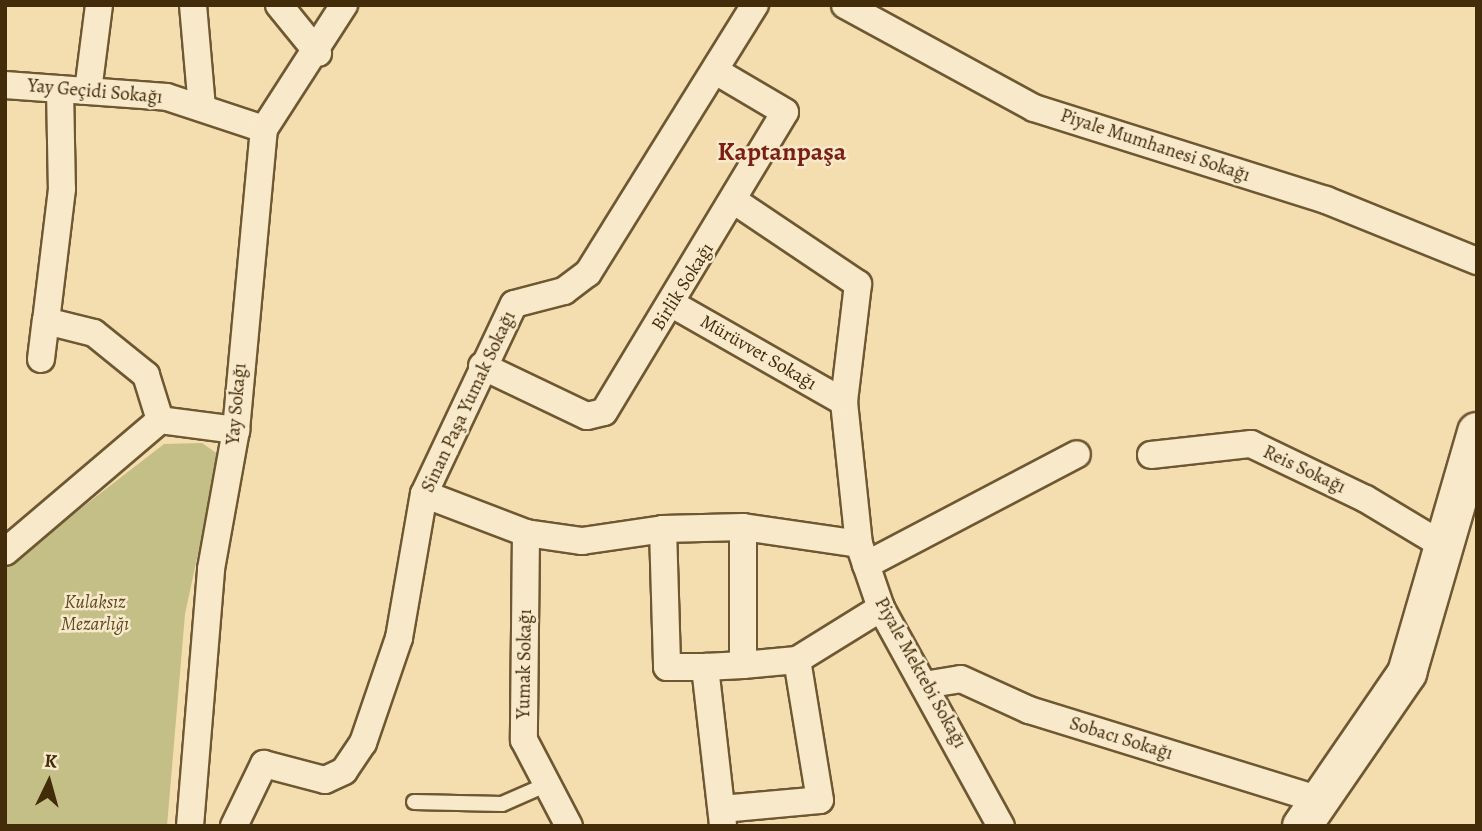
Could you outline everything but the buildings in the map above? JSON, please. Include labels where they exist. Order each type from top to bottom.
[{"type":"street","points":[[88,91],[99,5]]},
{"type":"street","points":[[193,5],[202,108]]},
{"type":"street","points":[[279,5],[318,53]]},
{"type":"street","points":[[264,129],[318,53],[344,5]]},
{"type":"street","name":"Sinan Paşa Yumak Sokağı","points":[[234,826],[264,764],[325,780],[344,771],[363,743],[399,638],[424,494],[482,366],[514,304],[564,291],[588,273],[717,72],[755,5]]},
{"type":"street","name":"Piyale Mumhanesi Sokağı","points":[[845,5],[1034,108],[1326,200],[1477,261]]},
{"type":"street","name":"Birlik Sokağı","points":[[482,366],[587,416],[604,412],[736,202],[785,112],[717,72]]},
{"type":"street","name":"Yay Geçidi Sokağı","points":[[5,85],[167,97],[264,129]]},
{"type":"street","points":[[41,359],[62,189],[60,89]]},
{"type":"street","name":"Yay Sokağı","points":[[190,826],[211,569],[236,430],[264,129]]},
{"type":"street","name":"Piyale Mektebi Sokağı","points":[[736,202],[858,284],[844,402],[862,555],[881,608],[1001,826]]},
{"type":"street","name":"Mürüvvet Sokağı","points":[[672,304],[844,402]]},
{"type":"street","points":[[46,321],[94,333],[146,375],[160,420]]},
{"type":"street","points":[[5,552],[160,420],[236,430]]},
{"type":"street","points":[[1311,813],[1407,673],[1477,432]]},
{"type":"street","name":"Reis Sokağı","points":[[1151,455],[1251,444],[1366,499],[1444,546]]},
{"type":"street","points":[[424,494],[526,533],[582,541],[663,529],[743,527],[862,555],[1077,454]]},
{"type":"street","points":[[743,527],[743,665]]},
{"type":"street","points":[[663,529],[667,667],[797,660],[881,608]]},
{"type":"street","name":"Yumak Sokağı","points":[[526,533],[524,740],[550,783],[569,826]]},
{"type":"street","points":[[705,667],[722,818],[820,800],[797,660]]},
{"type":"street","name":"Sobacı Sokağı","points":[[924,685],[961,679],[1029,710],[1311,813]]},
{"type":"lane","points":[[414,802],[502,804],[550,783]]},
{"type":"green space","name":"Kulaksız Mezarlığı","points":[[202,443],[219,455],[185,614],[167,826],[5,826],[5,567],[164,444]]},
{"type":"district","name":"Kaptanpaşa","points":[[782,152]]}]
